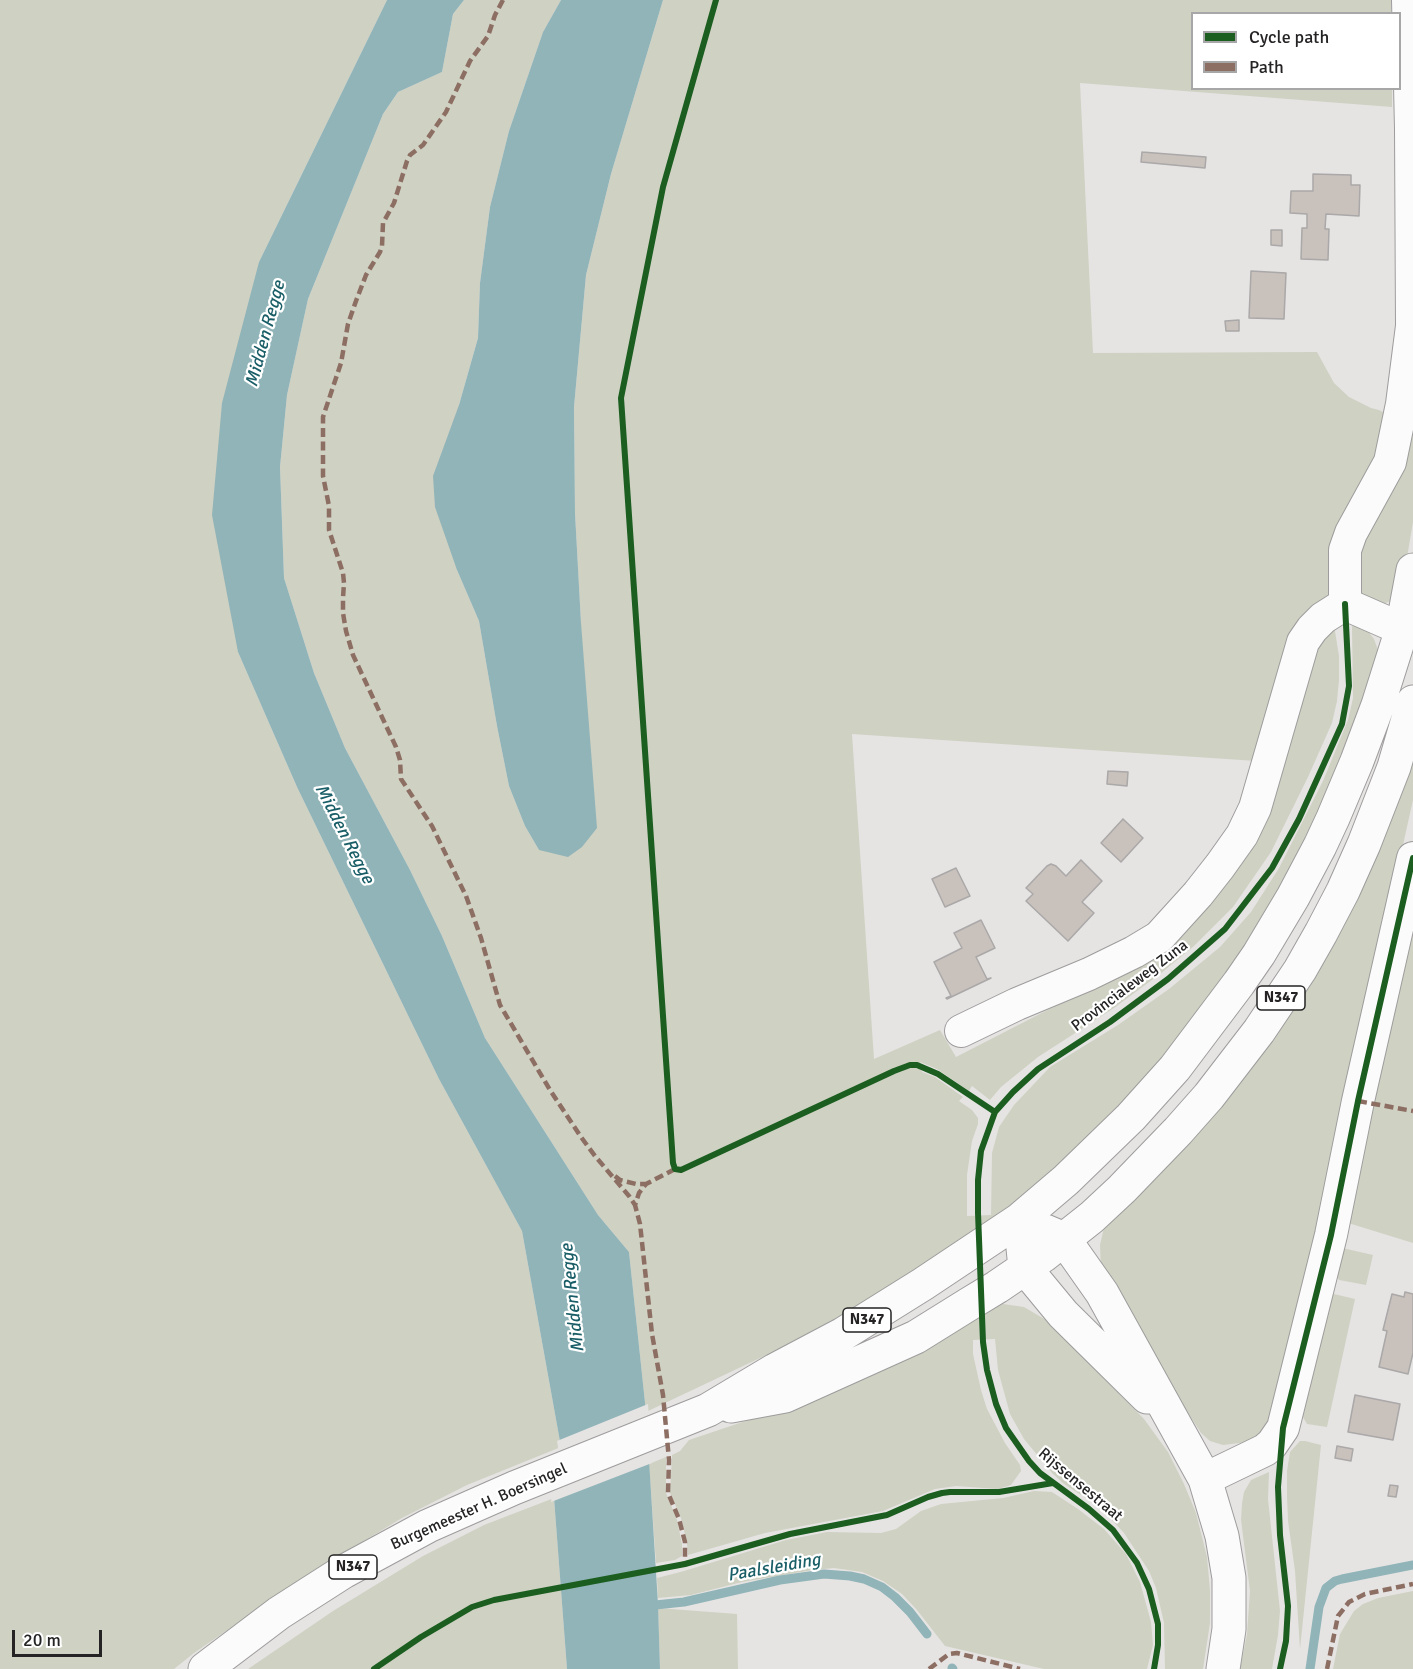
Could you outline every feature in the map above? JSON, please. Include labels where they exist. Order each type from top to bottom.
[{"type":"main road","name":"N347","points":[[708,1410],[775,1370],[843,1334],[1019,1220],[1066,1180],[1131,1117],[1175,1068],[1259,954],[1320,846],[1357,761],[1407,630],[1413,570]]},
{"type":"main road","name":"N347","points":[[708,1410],[785,1396],[916,1337],[1025,1268],[1092,1217],[1122,1189],[1209,1096],[1259,1031],[1300,970],[1339,899],[1364,844],[1394,767],[1413,702]]},
{"type":"main road","points":[[1019,1220],[1064,1239],[1102,1293],[1205,1479],[1222,1536],[1229,1578],[1229,1629],[1223,1669]]},
{"type":"main road","points":[[1019,1220],[1025,1268],[1063,1314],[1174,1424]]},
{"type":"main road","name":"Burgemeester H. Boersingel","points":[[205,1669],[279,1613],[344,1572],[428,1526],[514,1488],[708,1410]]},
{"type":"street","points":[[1407,630],[1345,604],[1345,550],[1356,524],[1390,462],[1402,404],[1412,326],[1408,0]]},
{"type":"street","name":"Provincialeweg Zuna","points":[[962,1031],[1017,1004],[1089,974],[1159,938],[1190,903],[1242,835],[1255,808],[1303,642],[1323,618],[1345,604]]},
{"type":"street","points":[[1205,1479],[1258,1454],[1272,1444],[1283,1428],[1330,1235],[1413,858]]},
{"type":"shaded area","points":[[0,0],[387,0],[259,262],[238,652],[297,787],[439,1079],[522,1231],[561,1447],[467,1485],[402,1518],[309,1574],[174,1669],[0,1669]]},
{"type":"shaded area","points":[[464,0],[561,0],[543,32],[509,131],[490,207],[480,283],[478,338],[459,405],[457,570],[479,621],[509,786],[525,826],[539,850],[581,623],[575,513],[574,407],[586,275],[611,174],[663,0],[1391,0],[1391,12],[1191,12],[1191,90],[1392,90],[1392,107],[1080,83],[1093,353],[1317,352],[1334,383],[1349,397],[1385,413],[1384,444],[1336,534],[1328,565],[1329,598],[1256,761],[852,734],[874,1059],[940,1030],[956,1057],[1137,964],[1230,869],[1309,653],[1334,625],[1339,656],[1339,680],[1332,723],[1271,852],[1233,907],[1194,946],[1160,974],[1114,1008],[1038,1057],[1001,1087],[990,1100],[972,1086],[969,1091],[937,1069],[920,1062],[922,1072],[935,1077],[963,1097],[959,1101],[972,1110],[978,1118],[967,1175],[967,1216],[991,1215],[992,1153],[999,1127],[1014,1105],[1050,1067],[1118,1025],[1169,989],[1220,947],[1251,912],[1279,868],[1323,781],[1348,720],[1353,698],[1352,627],[1355,622],[1367,630],[1374,639],[1378,650],[1379,667],[1322,820],[1204,1019],[1100,1131],[1000,1218],[853,1314],[646,1412],[629,1252],[598,1215],[485,1038],[442,936],[410,870],[345,748],[314,673],[284,578],[280,467],[287,395],[308,299],[383,114],[398,92],[442,72],[453,14]]},
{"type":"shaded area","points":[[1413,380],[1413,522],[1402,587],[1394,599],[1382,605],[1366,599],[1357,590],[1363,528]]},
{"type":"shaded area","points":[[1413,743],[1413,800],[1282,1388],[1267,1425],[1258,1435],[1248,1442],[1223,1445],[1210,1441],[1201,1433],[1113,1297],[1101,1271],[1100,1245],[1103,1232],[1108,1219],[1175,1156]]},
{"type":"shaded area","points":[[1413,899],[1413,1243],[1345,1222]]},
{"type":"shaded area","points":[[1338,1247],[1373,1255],[1366,1285],[1339,1280],[1334,1272]]},
{"type":"shaded area","points":[[1334,1294],[1355,1299],[1327,1427],[1307,1424],[1300,1412],[1327,1300]]},
{"type":"shaded area","points":[[1003,1304],[1024,1307],[1046,1320],[1144,1419],[1168,1452],[1196,1513],[1207,1557],[1210,1623],[1203,1669],[1165,1669],[1164,1623],[1156,1588],[1149,1571],[1124,1533],[1092,1502],[1053,1474],[1024,1439],[1010,1414],[998,1370],[995,1339],[973,1340],[973,1354],[987,1409],[1020,1465],[1021,1471],[1011,1485],[998,1489],[956,1486],[935,1489],[883,1511],[765,1533],[688,1555],[681,1518],[670,1493],[672,1455],[680,1451],[689,1440],[796,1404]]},
{"type":"shaded area","points":[[1300,1441],[1321,1445],[1300,1649],[1295,1571],[1288,1521],[1287,1471],[1290,1452]]},
{"type":"shaded area","points":[[666,1457],[666,1493],[677,1520],[682,1556],[675,1560],[656,1563],[649,1464]]},
{"type":"shaded area","points":[[1269,1472],[1268,1499],[1280,1611],[1278,1635],[1272,1669],[1240,1669],[1247,1634],[1250,1591],[1241,1520],[1242,1503],[1244,1492],[1251,1480]]},
{"type":"shaded area","points":[[1034,1491],[1052,1492],[1078,1509],[1104,1529],[1126,1554],[1140,1582],[1151,1622],[1153,1645],[1147,1669],[1044,1669],[945,1646],[902,1594],[883,1581],[862,1572],[834,1568],[813,1570],[742,1582],[691,1595],[658,1598],[657,1578],[786,1540],[827,1532],[881,1533],[896,1529],[921,1511],[941,1504],[1003,1498]]},
{"type":"shaded area","points":[[554,1498],[567,1669],[248,1669],[333,1611],[423,1556],[484,1525]]},
{"type":"shaded area","points":[[1413,1591],[1413,1669],[1333,1669],[1340,1634],[1354,1611],[1363,1604],[1378,1598]]},
{"type":"shaded area","points":[[658,1608],[737,1614],[738,1669],[660,1669]]},
{"type":"water","name":"Midden Regge","points":[[387,0],[464,0],[453,14],[442,72],[398,92],[383,114],[308,299],[287,395],[280,467],[284,578],[314,673],[345,748],[410,870],[442,936],[485,1038],[598,1215],[629,1252],[646,1412],[660,1669],[567,1669],[554,1498],[561,1447],[522,1231],[439,1079],[297,787],[238,652],[212,515],[222,403],[259,262]]},
{"type":"water","points":[[561,0],[663,0],[611,174],[586,275],[574,407],[575,513],[597,828],[582,847],[568,857],[539,850],[525,826],[509,786],[479,621],[457,570],[435,507],[433,476],[459,405],[478,338],[480,283],[490,207],[509,131],[543,32]]},
{"type":"pier","points":[[648,1404],[652,1463],[551,1502],[557,1441]]},
{"type":"building","points":[[1142,152],[1206,157],[1205,168],[1141,162]]},
{"type":"building","points":[[1313,174],[1351,175],[1351,185],[1360,185],[1359,216],[1326,214],[1325,229],[1329,229],[1328,260],[1301,259],[1302,228],[1307,228],[1307,214],[1290,213],[1291,191],[1313,191]]},
{"type":"building","points":[[1271,230],[1282,230],[1282,246],[1271,245]]},
{"type":"building","points":[[1251,271],[1286,273],[1284,319],[1249,318]]},
{"type":"building","points":[[1239,320],[1239,331],[1226,331],[1225,321]]},
{"type":"building","points":[[1108,771],[1128,772],[1127,786],[1107,784]]},
{"type":"building","points":[[1123,819],[1143,838],[1121,862],[1101,843]]},
{"type":"building","points":[[1081,860],[1102,881],[1082,902],[1094,913],[1068,941],[1026,901],[1033,894],[1026,888],[1047,866],[1051,864],[1056,866],[1066,876]]},
{"type":"building","points":[[956,868],[970,896],[945,907],[932,879]]},
{"type":"building","points":[[981,920],[995,948],[976,957],[987,979],[991,978],[947,999],[951,996],[934,962],[962,948],[954,933]]},
{"type":"building","points":[[1405,1292],[1413,1294],[1413,1353],[1408,1374],[1379,1367],[1387,1331],[1383,1330],[1392,1294],[1404,1297]]},
{"type":"building","points":[[1355,1395],[1400,1404],[1393,1440],[1348,1432]]},
{"type":"building","points":[[1337,1446],[1353,1449],[1351,1461],[1335,1458]]},
{"type":"building","points":[[1390,1485],[1398,1486],[1396,1497],[1388,1496]]},
{"type":"waterway","name":"Paalsleiding","points":[[1310,1669],[1319,1607],[1326,1588],[1342,1579],[1413,1565]]},
{"type":"waterway","name":"Paalsleiding","points":[[646,1606],[684,1602],[780,1580],[824,1574],[850,1576],[882,1587],[910,1612],[927,1634]]},
{"type":"marked path","points":[[503,0],[488,36],[470,61],[446,112],[423,145],[410,155],[394,203],[383,223],[382,246],[366,275],[348,324],[341,363],[323,417],[323,476],[329,506],[329,530],[343,573],[343,613],[346,631],[353,655],[396,747],[400,760],[401,779],[432,826],[466,896],[481,938],[500,1005],[550,1090],[581,1137],[635,1205]]},
{"type":"marked path","points":[[1358,1101],[1413,1111]]},
{"type":"marked path","points":[[675,1169],[646,1184],[639,1193],[635,1205],[640,1224],[652,1334],[663,1395],[669,1460],[668,1493],[679,1519],[685,1542],[685,1564]]},
{"type":"marked path","points":[[615,1176],[620,1180],[646,1184]]},
{"type":"marked path","points":[[1327,1669],[1338,1616],[1349,1602],[1365,1594],[1413,1584]]},
{"type":"marked path","points":[[929,1669],[949,1654],[957,1653],[1020,1669]]},
{"type":"cycle path","points":[[716,0],[663,187],[621,398],[673,1163],[675,1169],[681,1170],[910,1065],[917,1065],[938,1074],[995,1112]]},
{"type":"cycle path","name":"Rijssensestraat","points":[[1154,1669],[1158,1645],[1158,1624],[1149,1589],[1137,1563],[1113,1530],[1040,1473],[1029,1461],[1006,1428],[996,1404],[987,1370],[983,1342],[978,1213],[981,1151],[995,1112],[1013,1092],[1038,1069],[1110,1022],[1168,979],[1225,929],[1272,868],[1299,819],[1342,724],[1349,686],[1345,604]]},
{"type":"cycle path","points":[[1280,1669],[1286,1641],[1288,1606],[1280,1535],[1278,1487],[1283,1428],[1331,1235],[1358,1101],[1413,858]]},
{"type":"cycle path","name":"Rijssensestraat","points":[[374,1669],[421,1637],[472,1607],[494,1600],[685,1564],[790,1534],[887,1515],[942,1493],[999,1492],[1053,1483]]}]
